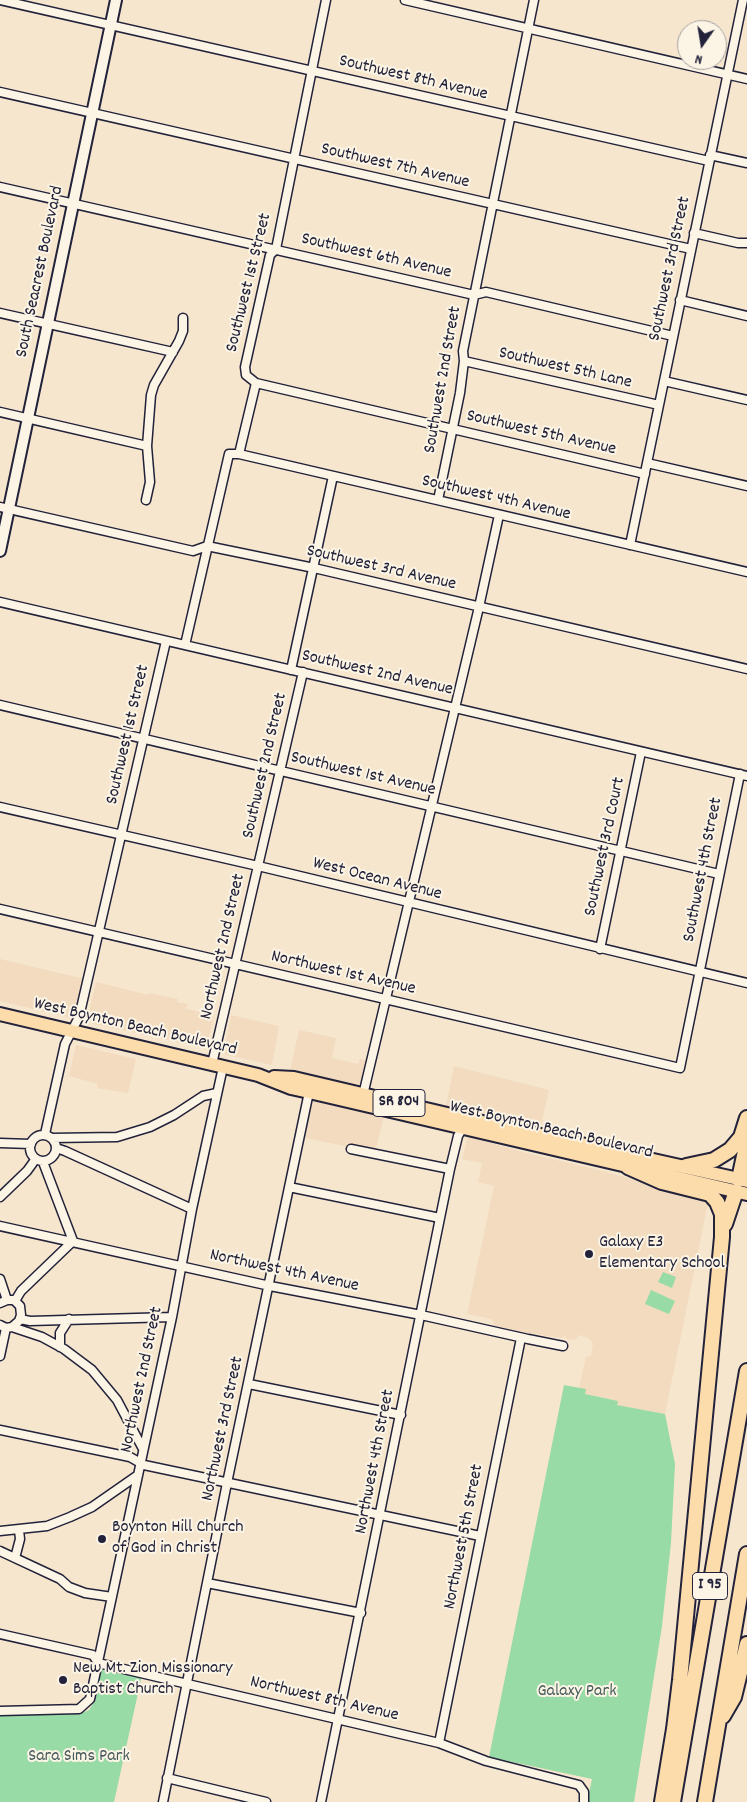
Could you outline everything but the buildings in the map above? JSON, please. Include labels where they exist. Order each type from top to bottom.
[{"type":"highway","points":[[686,1166],[714,1160],[730,1150],[742,1136],[747,1118]]},
{"type":"highway","points":[[662,1802],[680,1680],[722,1237],[726,1218],[742,1186],[747,1142]]},
{"type":"highway","points":[[628,1166],[662,1182],[703,1191],[713,1196],[721,1210],[722,1237]]},
{"type":"highway","name":"I 95","points":[[674,1802],[747,1371]]},
{"type":"highway","name":"I 95","points":[[705,1802],[747,1554]]},
{"type":"highway","points":[[718,1726],[734,1696],[747,1644]]},
{"type":"main road","name":"West Boynton Beach Boulevard","points":[[0,1014],[262,1076],[291,1088],[462,1129],[628,1166],[742,1186]]},
{"type":"main road","name":"West Boynton Beach Boulevard","points":[[262,1076],[294,1078],[536,1134],[686,1166],[742,1186]]},
{"type":"main road","points":[[462,1129],[473,1126],[510,1134],[536,1134]]},
{"type":"street","name":"Southwest 8th Avenue","points":[[0,0],[510,116],[709,158],[747,163]]},
{"type":"street","name":"South Seacrest Boulevard","points":[[0,551],[4,508],[27,418],[116,0]]},
{"type":"street","name":"Southwest 1st Street","points":[[256,383],[246,375],[244,367],[270,255],[276,249],[326,0]]},
{"type":"street","points":[[405,0],[747,79]]},
{"type":"street","name":"Southwest 2nd Street","points":[[438,500],[460,393],[464,361],[463,351],[534,0]]},
{"type":"street","name":"Southwest 3rd Street","points":[[630,545],[726,74],[743,0]]},
{"type":"street","name":"Southwest 7th Avenue","points":[[0,92],[691,249]]},
{"type":"street","name":"Southwest 6th Avenue","points":[[0,187],[474,295],[486,292],[673,336]]},
{"type":"street","points":[[694,233],[738,243],[747,243]]},
{"type":"street","points":[[680,300],[747,316]]},
{"type":"street","points":[[0,313],[173,352]]},
{"type":"street","points":[[146,500],[150,482],[147,446],[151,395],[154,385],[181,336],[183,318]]},
{"type":"street","name":"Southwest 5th Lane","points":[[464,361],[659,405]]},
{"type":"street","points":[[664,381],[747,400]]},
{"type":"street","points":[[185,645],[229,454],[239,454],[256,383]]},
{"type":"street","name":"Southwest 5th Avenue","points":[[256,383],[645,474]]},
{"type":"street","points":[[0,412],[147,446]]},
{"type":"street","name":"Southwest 4th Avenue","points":[[239,454],[747,572]]},
{"type":"street","points":[[647,463],[747,486]]},
{"type":"street","name":"Southwest 2nd Street","points":[[291,670],[333,476]]},
{"type":"street","name":"Southwest 3rd Avenue","points":[[4,508],[193,552],[207,546],[314,568],[747,670]]},
{"type":"street","points":[[363,1094],[479,607],[499,514]]},
{"type":"street","name":"Southwest 2nd Avenue","points":[[0,602],[743,775]]},
{"type":"street","name":"Southwest 1st Street","points":[[48,1136],[65,1044],[78,1017],[166,641]]},
{"type":"street","name":"Southwest 2nd Street","points":[[258,866],[303,672]]},
{"type":"street","name":"Southwest 1st Avenue","points":[[0,705],[719,874]]},
{"type":"street","name":"Southwest 3rd Court","points":[[600,949],[641,752]]},
{"type":"street","name":"Southwest 4th Street","points":[[699,971],[719,874],[743,775]]},
{"type":"street","name":"West Ocean Avenue","points":[[0,807],[258,866],[747,983]]},
{"type":"street","name":"Northwest 2nd Street","points":[[0,1711],[79,1709],[90,1699],[141,1464],[217,1093],[217,1065],[235,964],[258,866]]},
{"type":"street","name":"Northwest 1st Avenue","points":[[0,909],[680,1068],[699,971]]},
{"type":"street","name":"Northwest 3rd Street","points":[[163,1802],[227,1483],[270,1286],[309,1092]]},
{"type":"street","points":[[7,1301],[21,1291],[74,1241],[39,1161],[30,1153],[31,1144],[37,1136],[117,1137],[150,1127],[174,1115],[203,1096],[217,1093]]},
{"type":"street","name":"Northwest 4th Street","points":[[321,1802],[450,1169],[458,1137],[462,1129]]},
{"type":"street","points":[[48,1136],[56,1148],[65,1150],[192,1209]]},
{"type":"street","points":[[0,1143],[31,1144]]},
{"type":"street","points":[[0,1197],[39,1161],[52,1158],[56,1148]]},
{"type":"street","points":[[351,1149],[450,1169]]},
{"type":"street","points":[[290,1187],[440,1218]]},
{"type":"street","name":"Northwest 4th Avenue","points":[[0,1226],[270,1286],[421,1315],[563,1346]]},
{"type":"street","points":[[0,1279],[7,1301],[21,1311],[20,1319]]},
{"type":"street","points":[[6,1326],[20,1319],[30,1321],[172,1316]]},
{"type":"street","points":[[60,1347],[60,1333],[69,1319]]},
{"type":"street","points":[[6,1326],[42,1338],[60,1347],[92,1370],[110,1389],[124,1410],[144,1449]]},
{"type":"street","points":[[0,1356],[6,1326]]},
{"type":"street","name":"Northwest 5th Street","points":[[439,1742],[521,1338]]},
{"type":"street","points":[[249,1384],[401,1415]]},
{"type":"street","points":[[0,1430],[130,1458],[141,1464],[227,1483],[480,1536]]},
{"type":"street","points":[[0,1532],[47,1526],[92,1508],[138,1474]]},
{"type":"street","points":[[15,1558],[20,1538],[19,1530]]},
{"type":"street","points":[[0,1551],[60,1579],[69,1587],[85,1593],[112,1597]]},
{"type":"street","points":[[207,1583],[361,1613]]},
{"type":"street","name":"Northwest 8th Avenue","points":[[0,1634],[93,1654],[98,1663],[187,1682],[439,1742],[486,1761],[571,1782],[582,1788],[584,1802]]},
{"type":"street","points":[[167,1778],[266,1802]]},
{"type":"shaded area","points":[[0,959],[85,979],[78,1006],[71,1018],[0,1001]]},
{"type":"shaded area","points":[[96,982],[148,995],[149,993],[178,999],[177,1002],[188,1004],[186,1009],[214,1015],[205,1048],[94,1024],[88,1016]]},
{"type":"shaded area","points":[[231,1015],[279,1026],[272,1065],[224,1053]]},
{"type":"shaded area","points":[[299,1030],[336,1038],[332,1058],[358,1064],[360,1059],[368,1061],[360,1084],[352,1084],[290,1070]]},
{"type":"shaded area","points":[[76,1045],[136,1059],[128,1093],[97,1088],[98,1084],[69,1076]]},
{"type":"shaded area","points":[[454,1066],[549,1090],[541,1125],[446,1106]]},
{"type":"shaded area","points":[[314,1101],[384,1117],[375,1152],[305,1138],[311,1106]]},
{"type":"shaded area","name":"Galaxy E3 Elementary School","points":[[470,1137],[522,1152],[701,1196],[708,1203],[665,1414],[617,1405],[617,1401],[585,1394],[585,1389],[579,1388],[586,1357],[591,1356],[593,1343],[588,1338],[579,1335],[575,1340],[566,1339],[564,1336],[563,1338],[527,1333],[494,1325],[492,1319],[467,1314],[494,1186],[478,1182],[482,1163],[462,1159],[467,1139]]},
{"type":"green space","points":[[663,1272],[676,1277],[672,1288],[658,1282]]},
{"type":"green space","points":[[651,1290],[675,1301],[669,1314],[645,1304]]},
{"type":"green space","name":"Galaxy Park","points":[[564,1385],[586,1389],[585,1394],[618,1401],[617,1405],[665,1414],[675,1464],[671,1543],[662,1626],[634,1802],[587,1802],[592,1779],[489,1757]]},
{"type":"green space","name":"Sara Sims Park","points":[[102,1667],[142,1675],[114,1802],[0,1802],[0,1715],[82,1713],[89,1710],[94,1702]]},
{"type":"place","name":"Galaxy E3 Elementary School","points":[[589,1254]]},
{"type":"place","name":"Boynton Hill Church of God in Christ","points":[[102,1539]]},
{"type":"place","name":"New Mt. Zion Missionary Baptist Church","points":[[63,1680]]}]
